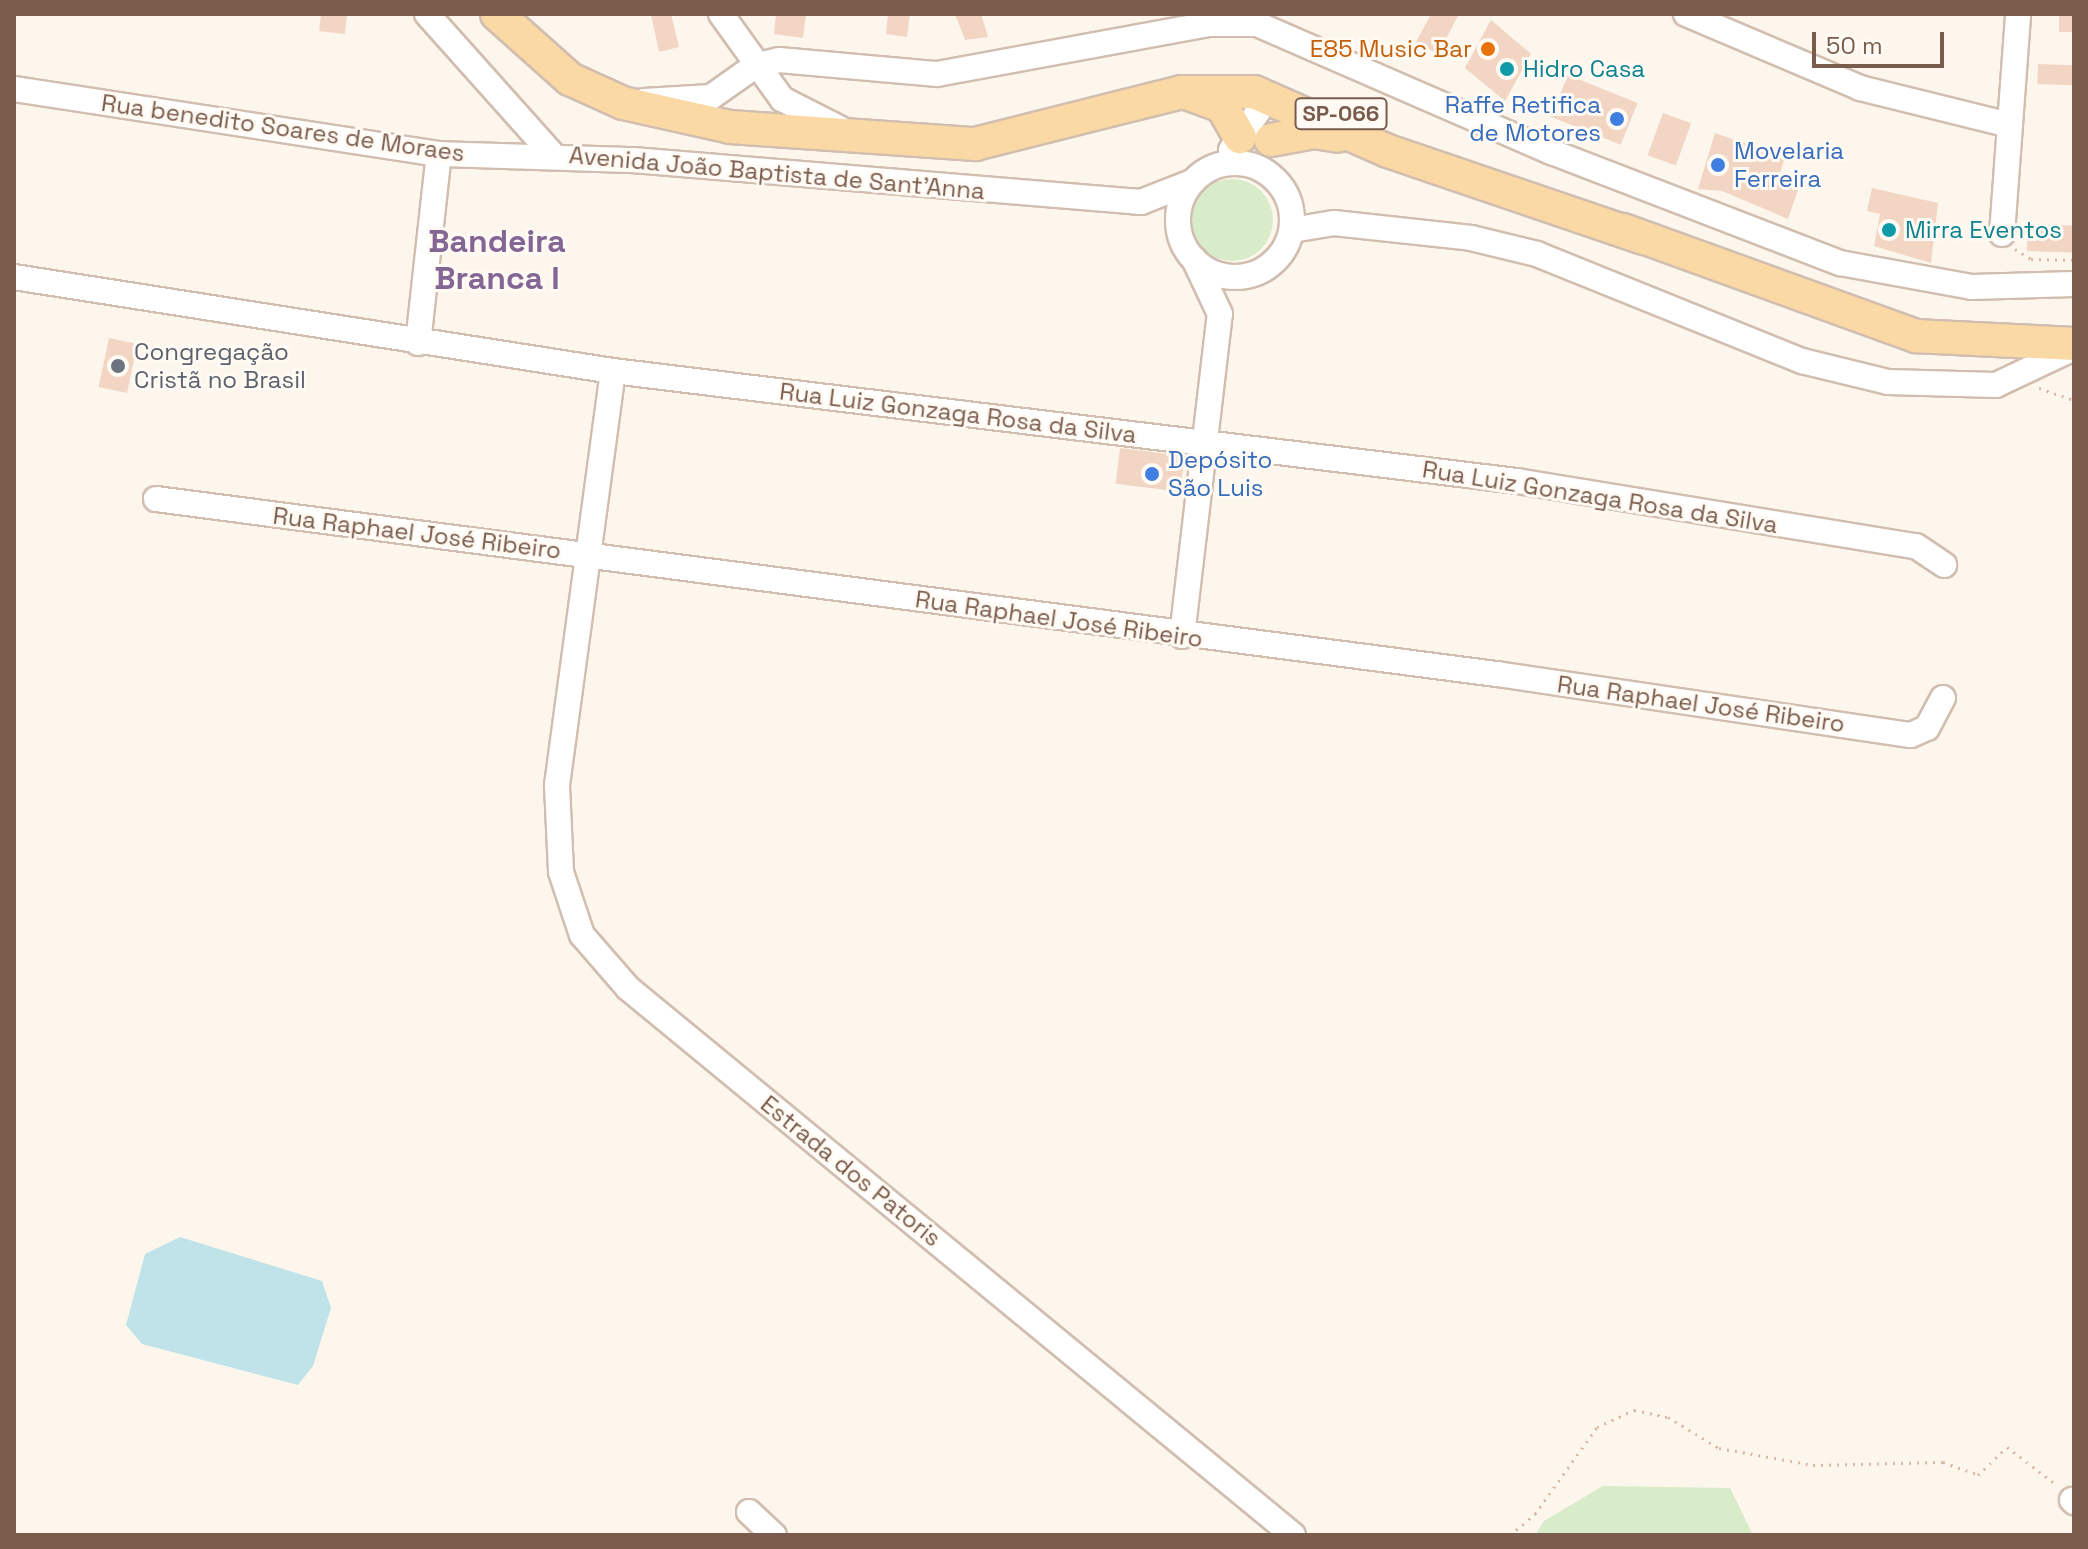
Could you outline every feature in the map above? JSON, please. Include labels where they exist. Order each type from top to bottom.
[{"type":"main road","name":"SP-066","points":[[497,14],[546,63],[623,103],[730,127],[878,142],[975,144],[1036,133],[1182,92],[1269,96],[1388,151],[1916,336],[2074,346]]},
{"type":"main road","name":"SP-066","points":[[1036,133],[1128,90],[1240,71],[1643,238]]},
{"type":"main road","points":[[1240,71],[1269,96],[1335,112]]},
{"type":"main road","points":[[1182,92],[1222,106],[1255,138],[1327,133],[1388,151]]},
{"type":"street","name":"Avenida João Baptista de Sant'Anna","points":[[427,14],[553,155],[1141,202],[1192,182]]},
{"type":"street","points":[[1686,14],[1860,88],[2009,125]]},
{"type":"street","points":[[1729,31],[1750,14]]},
{"type":"street","points":[[2002,234],[2018,14]]},
{"type":"street","points":[[725,23],[755,66],[794,109],[878,142]]},
{"type":"street","points":[[623,103],[711,97],[755,66],[790,59],[937,74],[1210,24],[1257,24],[1552,152],[1840,263],[1972,287],[2074,284]]},
{"type":"street","name":"Rua benedito Soares de Moraes","points":[[14,89],[439,154],[553,155]]},
{"type":"street","points":[[1182,636],[1220,314],[1189,252],[1178,212],[1192,182],[1222,164],[1255,138],[1269,96]]},
{"type":"street","points":[[1220,314],[1260,272],[1275,261],[1292,230],[1280,186],[1255,138]]},
{"type":"street","points":[[418,343],[439,154]]},
{"type":"street","points":[[1222,164],[1240,163],[1334,223]]},
{"type":"street","points":[[1141,202],[1189,252],[1225,276],[1260,272]]},
{"type":"street","points":[[1292,230],[1334,223],[1471,238],[1537,254],[1847,374],[1969,387],[2012,381],[2074,346]]},
{"type":"street","name":"Rua Luiz Gonzaga Rosa da Silva","points":[[14,277],[418,343],[613,371],[1517,481],[1900,544],[1924,549],[1944,565]]},
{"type":"street","name":"Estrada dos Patoris","points":[[613,371],[590,556],[564,725],[561,872],[582,935],[603,964],[1293,1535]]},
{"type":"street","name":"Rua Raphael José Ribeiro","points":[[156,499],[1911,735],[1927,728],[1943,698]]},
{"type":"street","points":[[749,1512],[774,1535]]},
{"type":"path","points":[[2002,234],[2031,259],[2074,260]]},
{"type":"path","points":[[2012,381],[2074,400]]},
{"type":"path","points":[[1510,1535],[1535,1514],[1597,1427],[1634,1410],[1668,1417],[1719,1448],[1813,1465],[1943,1462],[1978,1475],[2007,1447],[2073,1501]]},
{"type":"green space","points":[[1232,179],[1248,182],[1261,191],[1270,204],[1273,220],[1270,236],[1261,249],[1248,258],[1232,261],[1216,258],[1203,249],[1194,236],[1191,220],[1194,204],[1203,191],[1216,182]]},
{"type":"green space","points":[[1603,1486],[1730,1488],[1753,1535],[1535,1535],[1544,1521]]},
{"type":"water","points":[[180,1237],[322,1281],[331,1308],[313,1366],[298,1385],[142,1344],[126,1325],[145,1254]]},
{"type":"building","points":[[321,14],[347,14],[345,34],[319,31]]},
{"type":"building","points":[[651,14],[671,14],[679,47],[659,52]]},
{"type":"building","points":[[776,14],[806,14],[803,38],[774,34]]},
{"type":"building","points":[[888,14],[910,14],[907,37],[886,34]]},
{"type":"building","points":[[955,14],[981,14],[988,37],[965,40]]},
{"type":"building","points":[[1431,14],[1459,14],[1438,54],[1416,42]]},
{"type":"building","points":[[2059,14],[2074,14],[2074,32],[2059,32]]},
{"type":"building","points":[[1491,20],[1531,54],[1505,101],[1465,68]]},
{"type":"building","points":[[2038,64],[2074,65],[2073,85],[2037,84]]},
{"type":"building","points":[[1568,75],[1638,103],[1621,145],[1551,117]]},
{"type":"building","points":[[1663,113],[1691,123],[1676,166],[1648,155]]},
{"type":"building","points":[[1715,133],[1785,157],[1779,176],[1800,184],[1788,219],[1722,191],[1698,189]]},
{"type":"building","points":[[1872,188],[1938,203],[1931,263],[1874,246],[1880,214],[1867,211]]},
{"type":"building","points":[[2028,224],[2074,226],[2073,253],[2027,251]]},
{"type":"building","name":"Congregação Cristã no Brasil","points":[[109,338],[137,344],[127,393],[99,387]]},
{"type":"building","name":"Depósito São Luis","points":[[1120,448],[1185,456],[1180,492],[1116,484]]},
{"type":"place","name":"E85 Music Bar","points":[[1488,49]]},
{"type":"place","name":"Hidro Casa","points":[[1507,69]]},
{"type":"place","name":"Raffe Retifica de Motores","points":[[1617,119]]},
{"type":"place","name":"Movelaria Ferreira","points":[[1718,165]]},
{"type":"place","name":"Mirra Eventos","points":[[1889,230]]},
{"type":"place","name":"Congregação Cristã no Brasil","points":[[118,366]]},
{"type":"place","name":"Depósito São Luis","points":[[1152,474]]},
{"type":"district","name":"Bandeira Branca I","points":[[497,260]]}]
